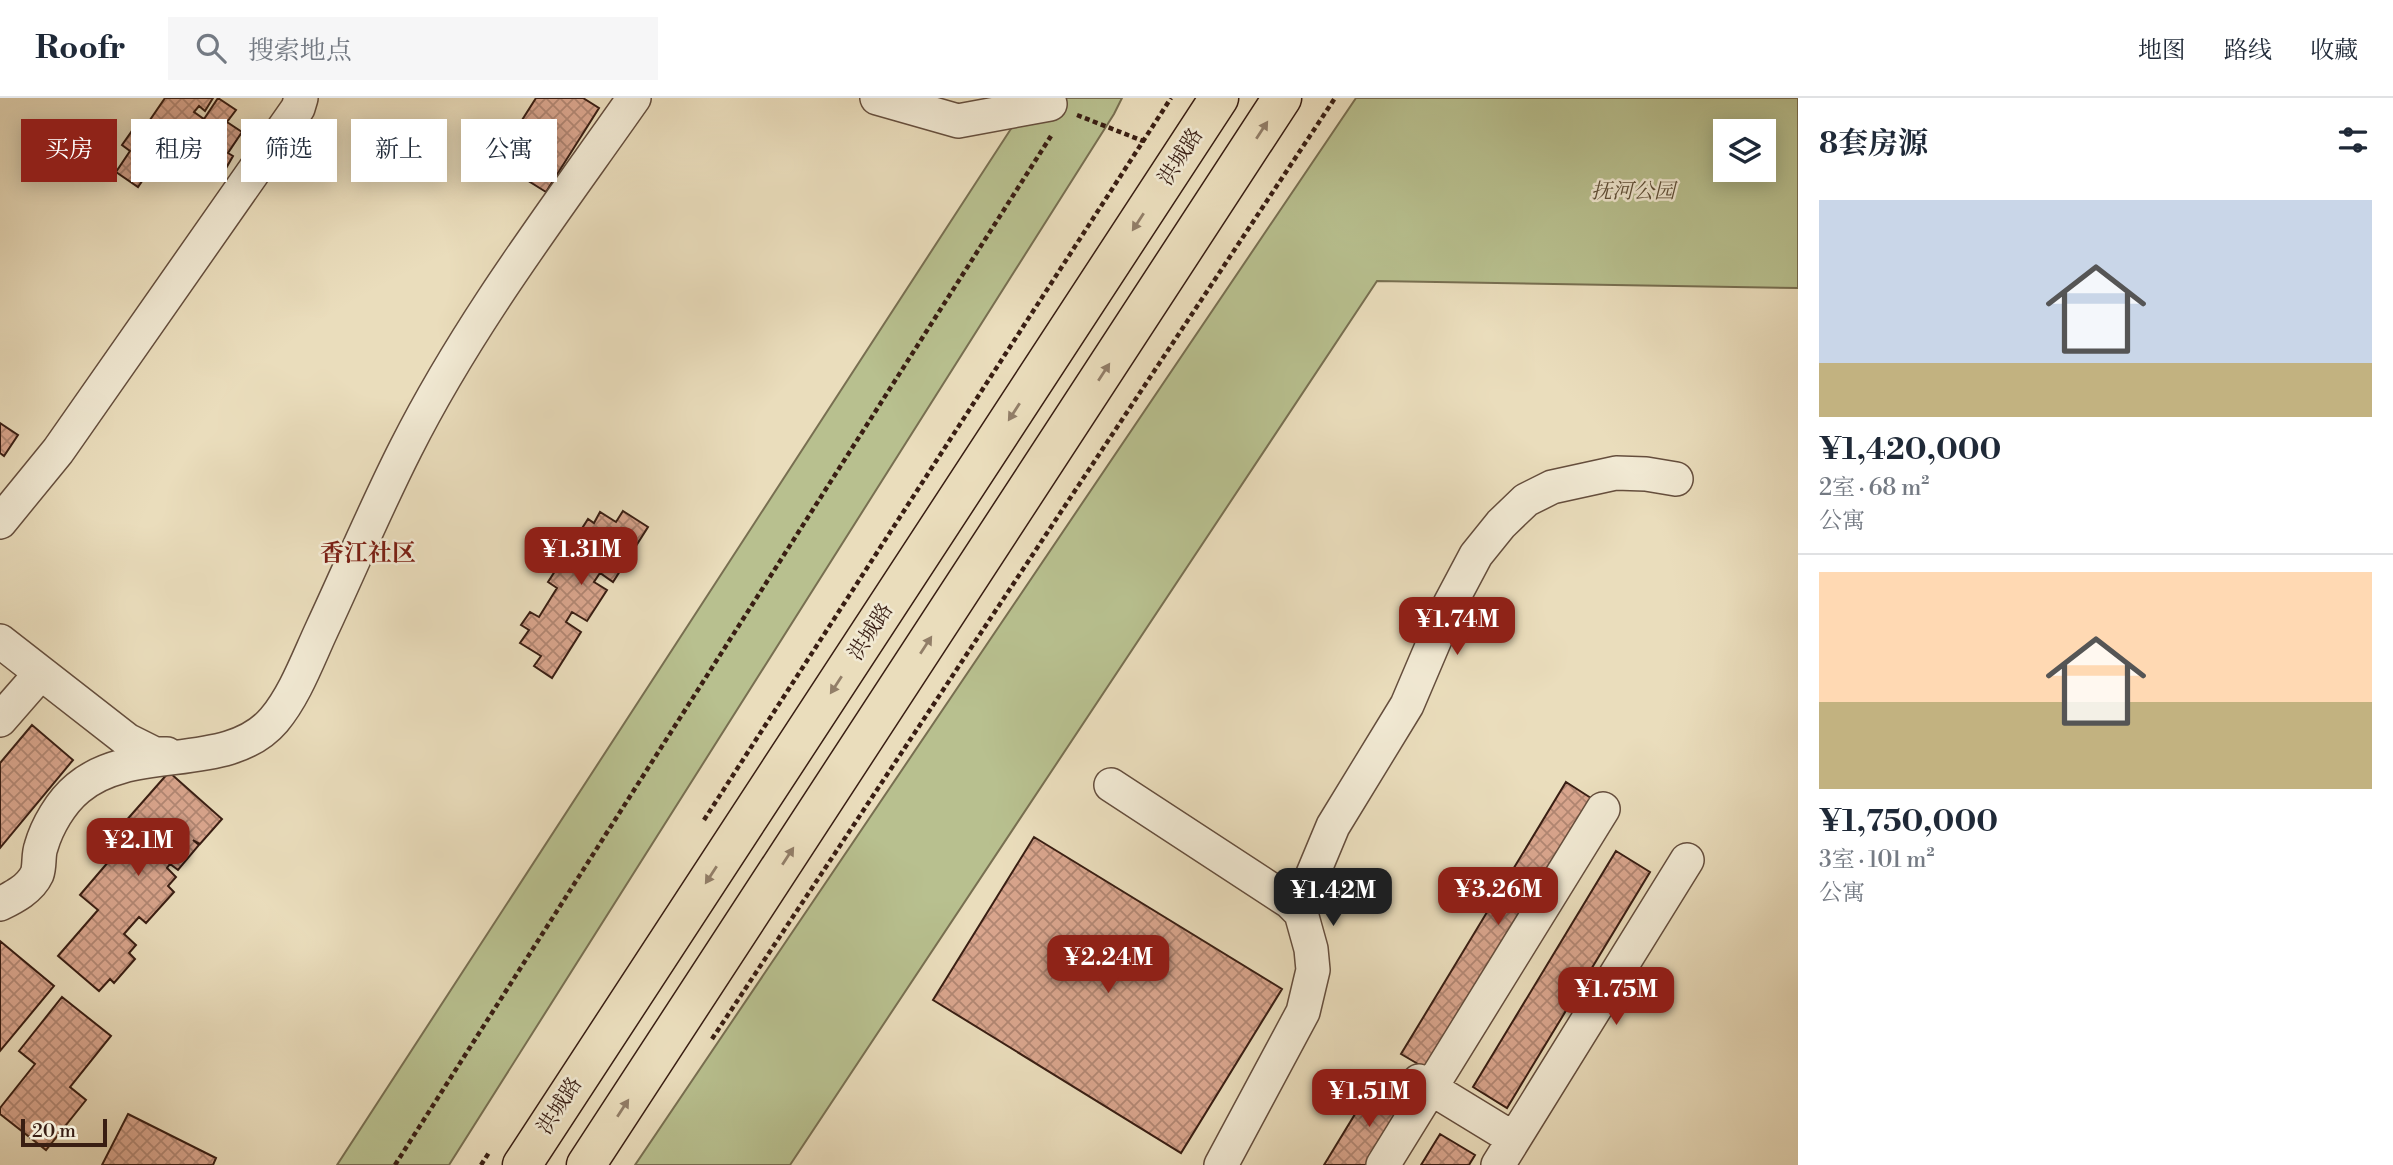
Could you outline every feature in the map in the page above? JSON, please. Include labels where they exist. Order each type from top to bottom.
[{"type":"highway","name":"洪城路","points":[[509,1153],[1219,98]]},
{"type":"highway","points":[[586,1165],[1241,162],[1299,101]]},
{"type":"street","points":[[0,522],[58,451],[290,120],[301,98]]},
{"type":"street","points":[[0,904],[22,892],[37,874],[41,847],[57,812],[78,788],[102,773],[135,762],[199,755],[246,742],[273,721],[298,680],[407,447],[471,331],[634,98]]},
{"type":"street","points":[[877,98],[958,121],[1059,108]]},
{"type":"street","points":[[1301,913],[1310,881],[1333,826],[1407,705],[1450,604],[1476,555],[1501,524],[1526,500],[1552,487],[1616,473],[1676,479]]},
{"type":"street","points":[[0,641],[127,740],[155,754],[199,755]]},
{"type":"street","points":[[0,720],[41,673]]},
{"type":"street","points":[[1111,785],[1290,902],[1301,913],[1311,949],[1312,970],[1303,1012],[1221,1165]]},
{"type":"street","points":[[1383,1165],[1424,1085],[1603,809]]},
{"type":"street","points":[[1424,1085],[1506,1152],[1687,860]]},
{"type":"path","points":[[699,828],[1171,98]]},
{"type":"path","points":[[705,1049],[1337,98]]},
{"type":"path","points":[[1299,101],[1327,110]]},
{"type":"path","points":[[395,1165],[1059,108],[1143,141]]},
{"type":"path","points":[[481,1165],[509,1153]]},
{"type":"green space","points":[[1031,98],[1122,98],[449,1165],[337,1165]]},
{"type":"green space","name":"抚河公园","points":[[1356,98],[1798,98],[1798,288],[1377,281],[790,1165],[635,1165]]},
{"type":"building","points":[[165,98],[213,98],[205,111],[199,106],[194,112],[204,119],[151,119]]},
{"type":"building","points":[[218,98],[236,110],[227,122],[227,119],[204,119]]},
{"type":"building","points":[[536,98],[583,98],[599,108],[557,175],[557,119],[523,119]]},
{"type":"building","points":[[227,122],[241,131],[228,153],[233,156],[227,166]]},
{"type":"building","points":[[131,132],[131,182],[141,182],[138,187],[117,173],[130,151],[122,145]]},
{"type":"building","points":[[530,182],[552,182],[546,192]]},
{"type":"building","points":[[0,423],[18,435],[4,456],[0,453]]},
{"type":"building","points":[[623,511],[648,527],[613,582],[600,573],[594,582],[607,590],[587,621],[572,612],[566,622],[581,632],[552,678],[534,666],[541,656],[520,643],[529,630],[521,625],[530,612],[539,617],[557,588],[548,582],[559,565],[565,569],[580,545],[574,541],[588,519],[594,523],[600,512],[616,522]]},
{"type":"building","points":[[32,725],[73,760],[0,848],[0,763]]},
{"type":"building","points":[[169,772],[222,819],[200,844],[193,840],[199,845],[178,870],[170,864],[167,868],[176,877],[168,886],[174,892],[146,923],[139,917],[124,934],[136,945],[129,953],[135,959],[114,983],[110,979],[99,991],[58,956],[98,910],[80,895],[127,840],[117,831]]},
{"type":"building","points":[[1566,782],[1594,800],[1430,1071],[1401,1054]]},
{"type":"building","points":[[1034,837],[1282,989],[1181,1153],[933,1000]]},
{"type":"building","points":[[1616,851],[1650,872],[1507,1108],[1473,1087]]},
{"type":"building","points":[[0,941],[54,986],[0,1051]]},
{"type":"building","points":[[62,997],[111,1036],[70,1087],[86,1100],[46,1150],[0,1114],[0,1108],[35,1064],[19,1051]]},
{"type":"building","points":[[1374,1083],[1410,1105],[1373,1165],[1324,1165]]},
{"type":"building","points":[[128,1114],[216,1158],[213,1165],[102,1165]]},
{"type":"building","points":[[1440,1134],[1475,1155],[1469,1165],[1421,1165]]},
{"type":"district","name":"香江社区","points":[[368,554]]}]
